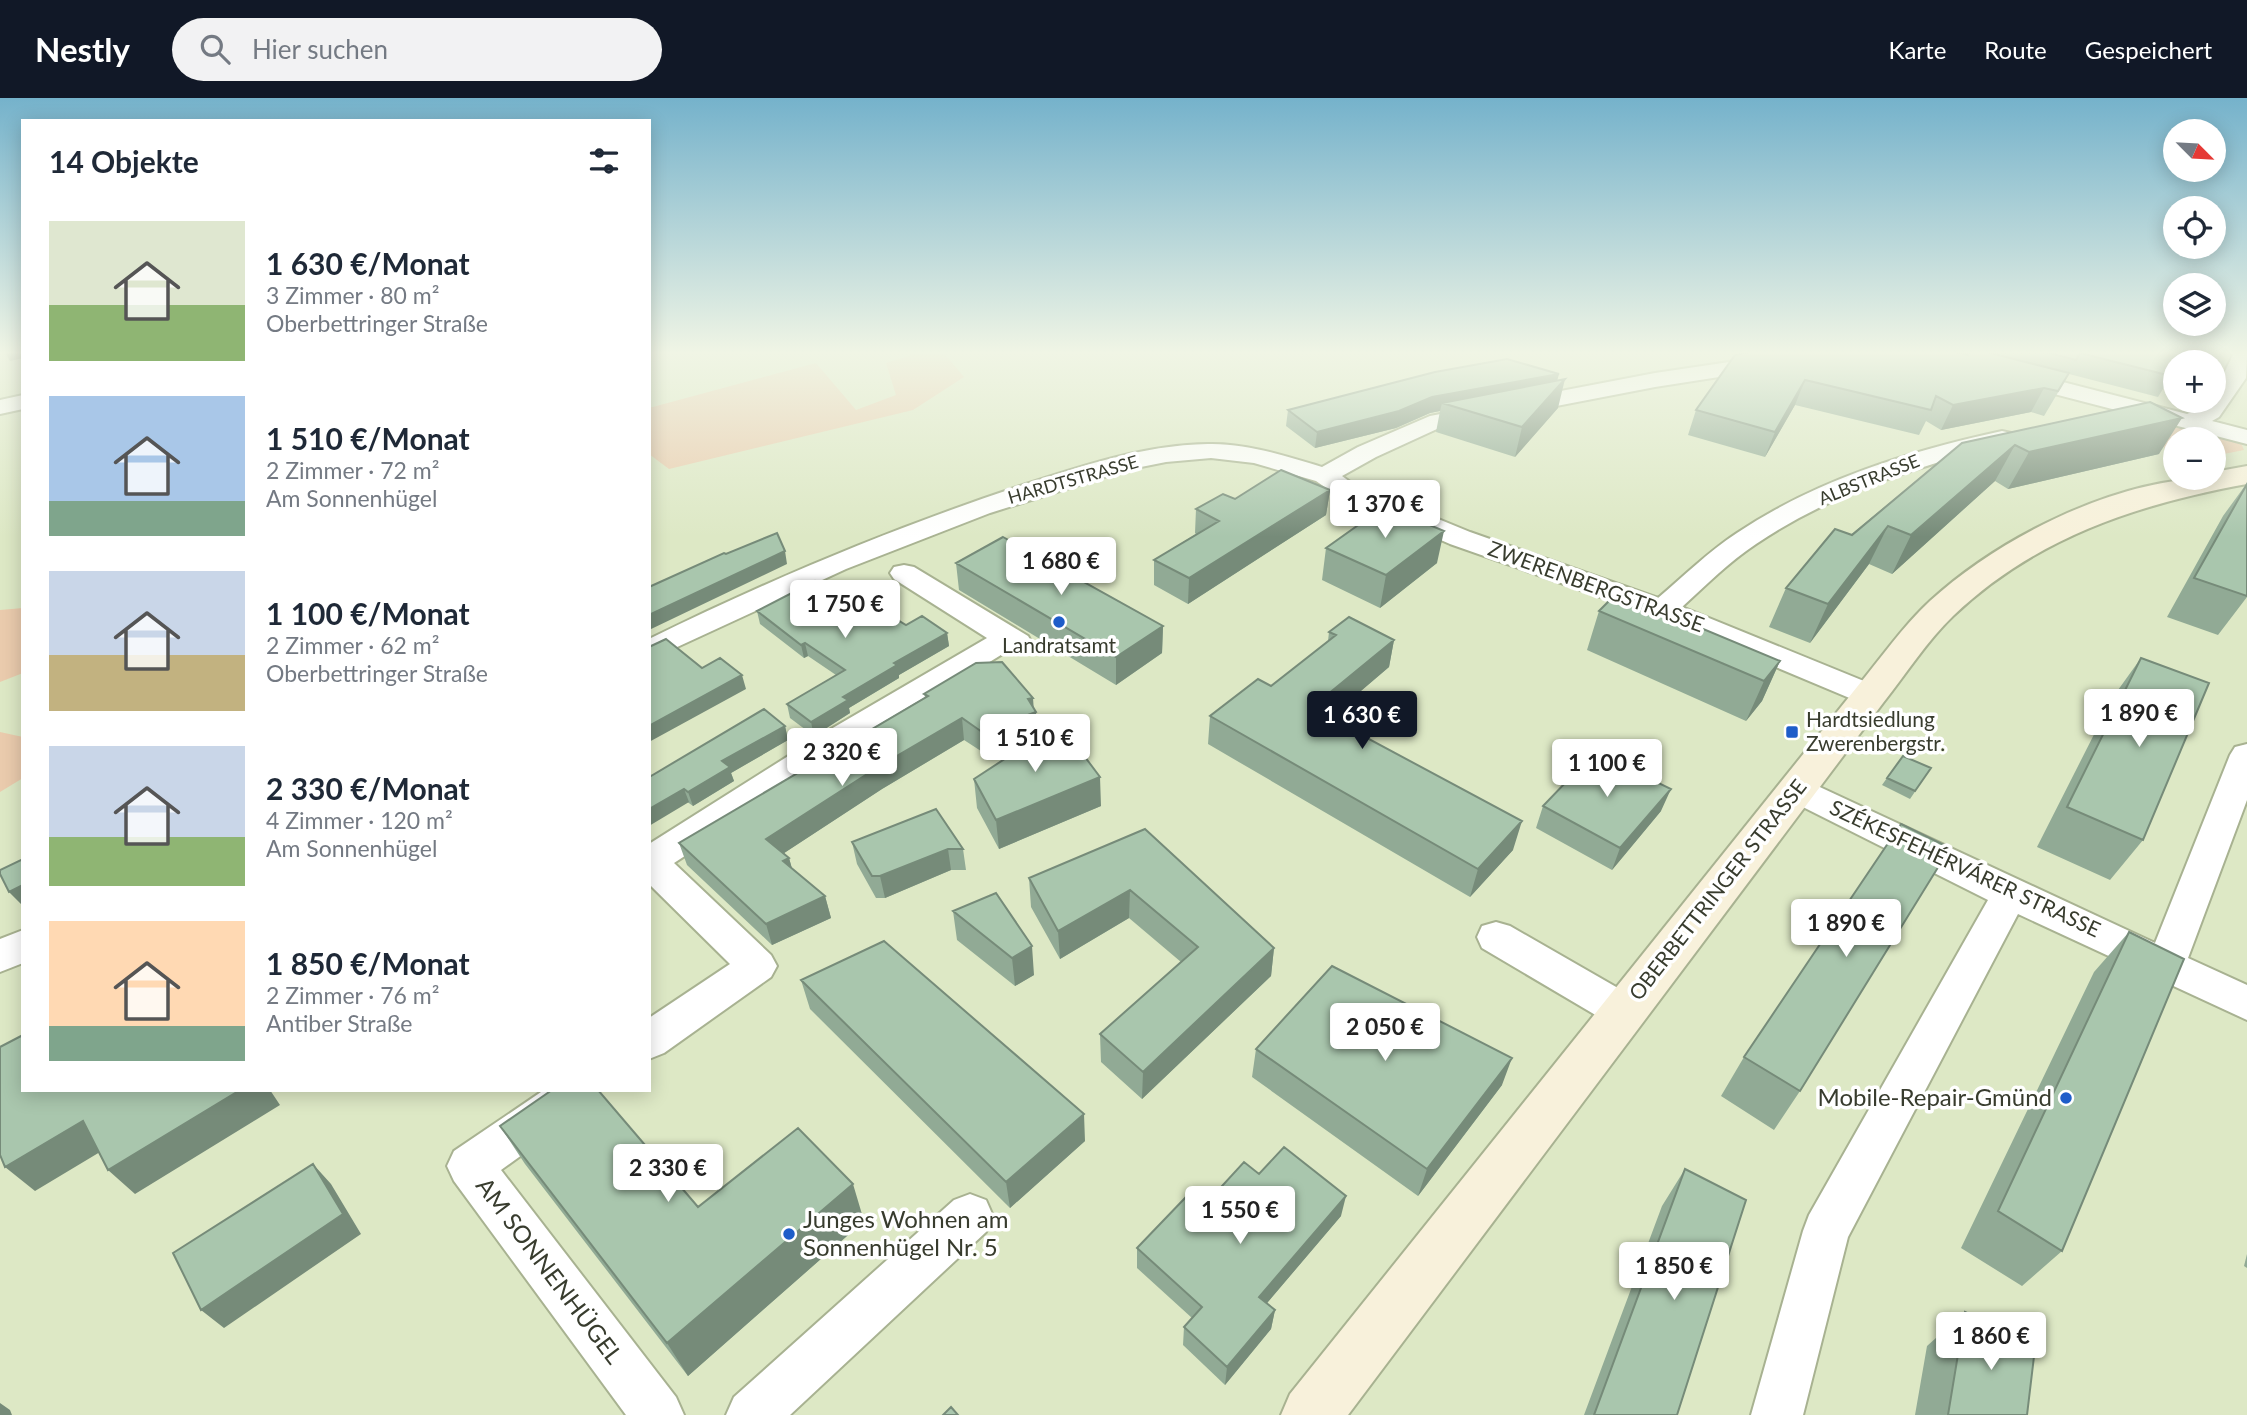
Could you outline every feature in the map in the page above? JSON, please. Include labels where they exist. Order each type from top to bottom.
[{"type":"street","points":[[1325,476],[1408,431],[1480,413]]},
{"type":"street","points":[[2086,421],[2128,413]]},
{"type":"street","points":[[2161,413],[2247,437]]},
{"type":"street","points":[[2192,421],[2208,413]]},
{"type":"street","name":"ALBSTRASSE","points":[[1662,609],[1758,530],[1846,486],[1953,448],[2026,433]]},
{"type":"street","name":"HARDTSTRASSE","points":[[651,650],[833,562],[937,521],[1074,477],[1160,456],[1215,451],[1271,460],[1325,476]]},
{"type":"street","name":"OBERBETTRINGER STRASSE","points":[[1311,1415],[1623,1011],[1870,695],[1940,610],[1988,569],[2027,542],[2074,520],[2126,501],[2175,488],[2247,475]]},
{"type":"street","name":"ZWERENBERGSTRASSE","points":[[1325,476],[1344,489],[1461,538],[1662,609],[1870,695]]},
{"type":"street","points":[[651,860],[843,737],[1012,641],[904,573]]},
{"type":"street","points":[[2166,965],[2247,755]]},
{"type":"street","name":"SZÉKESFEHÉRVÁRER STRASSE","points":[[1797,790],[2010,894],[2247,1003]]},
{"type":"street","points":[[651,863],[757,966],[651,1040]]},
{"type":"street","points":[[1777,1415],[1826,1231],[2010,894]]},
{"type":"street","name":"OBERBETTRINGER STRASSE","points":[[1496,937],[1623,1011]]},
{"type":"street","points":[[0,956],[21,946]]},
{"type":"street","name":"AM SONNENHÜGEL","points":[[576,1092],[470,1166],[658,1415]]},
{"type":"street","points":[[752,1415],[971,1216]]},
{"type":"shaded area","points":[[651,413],[899,413],[669,469],[651,456]]},
{"type":"shaded area","points":[[2173,420],[2195,427],[2163,427],[2163,447],[2128,428]]},
{"type":"shaded area","points":[[2226,437],[2240,441],[2244,450],[2226,454]]},
{"type":"shaded area","points":[[21,608],[21,674],[0,682],[0,610]]},
{"type":"shaded area","points":[[0,732],[21,737],[21,779],[0,792]]},
{"type":"building","points":[[1293,413],[1389,413],[1317,432]]},
{"type":"building","points":[[1477,413],[1534,413],[1522,427]]},
{"type":"building","points":[[1708,413],[1786,413],[1775,432]]},
{"type":"building","points":[[2097,413],[2173,413],[2182,418],[2029,452],[2015,445],[1911,535],[1888,526],[1828,604],[1786,588],[1835,529],[1852,535],[1962,443]]},
{"type":"building","points":[[1281,470],[1330,490],[1189,578],[1154,560],[1219,521],[1196,509],[1223,494],[1235,499]]},
{"type":"building","points":[[2247,484],[2247,596],[2194,578]]},
{"type":"building","points":[[1385,506],[1444,531],[1386,575],[1326,548]]},
{"type":"building","points":[[777,533],[785,551],[651,614],[651,586]]},
{"type":"building","points":[[1003,537],[1163,626],[1116,657],[956,563]]},
{"type":"building","points":[[815,581],[836,596],[847,589],[906,625],[922,616],[947,633],[894,663],[897,665],[843,697],[848,700],[811,722],[787,704],[845,670],[805,643],[801,645],[757,611]]},
{"type":"building","points":[[1617,593],[1780,661],[1764,681],[1599,611]]},
{"type":"building","points":[[1349,617],[1394,640],[1311,708],[1522,821],[1478,869],[1210,716],[1258,679],[1271,686],[1336,635],[1329,632]]},
{"type":"building","points":[[666,639],[702,668],[720,658],[742,675],[651,725],[651,646]]},
{"type":"building","points":[[2141,658],[2209,683],[2143,840],[2067,807]]},
{"type":"building","points":[[1002,662],[1033,698],[1028,699],[1036,712],[982,732],[962,718],[878,767],[766,839],[789,858],[783,861],[825,896],[766,924],[679,843],[928,696],[924,694],[976,663]]},
{"type":"building","points":[[764,709],[785,726],[722,761],[730,767],[688,792],[684,789],[651,808],[651,776]]},
{"type":"building","points":[[1052,728],[1057,736],[1067,733],[1100,777],[996,820],[974,779]]},
{"type":"building","points":[[1595,752],[1671,789],[1620,848],[1543,806]]},
{"type":"building","points":[[1903,756],[1931,768],[1915,791],[1887,778]]},
{"type":"building","points":[[936,809],[963,849],[948,849],[880,876],[872,876],[852,842]]},
{"type":"building","points":[[1901,824],[1950,848],[1800,1091],[1744,1057]]},
{"type":"building","points":[[1145,829],[1274,948],[1143,1072],[1100,1034],[1198,947],[1130,890],[1058,931],[1029,878]]},
{"type":"building","points":[[21,860],[21,886],[9,892],[0,870]]},
{"type":"building","points":[[996,893],[1032,946],[1012,958],[953,911]]},
{"type":"building","points":[[2129,932],[2184,959],[2062,1251],[1998,1211]]},
{"type":"building","points":[[884,941],[1084,1114],[1006,1182],[801,980]]},
{"type":"building","points":[[1332,966],[1512,1058],[1427,1169],[1256,1049]]},
{"type":"building","points":[[21,1036],[21,1092],[237,1092],[108,1170],[83,1121],[5,1167],[0,1155],[0,1047]]},
{"type":"building","name":"Junges Wohnen am Sonnenhügel Nr. 5","points":[[549,1092],[600,1092],[698,1207],[798,1128],[853,1184],[667,1343],[500,1126]]},
{"type":"building","points":[[1284,1147],[1346,1196],[1259,1297],[1275,1310],[1227,1367],[1184,1327],[1202,1307],[1137,1248],[1186,1197],[1200,1210],[1244,1162],[1259,1174]]},
{"type":"building","points":[[313,1164],[343,1214],[201,1310],[173,1253]]},
{"type":"building","points":[[1685,1169],[1746,1200],[1677,1415],[1594,1415]]},
{"type":"building","points":[[1965,1312],[2035,1348],[2027,1415],[1948,1415]]},
{"type":"building","points":[[951,1407],[958,1415],[943,1415]]},
{"type":"place","name":"Landratsamt","points":[[1059,622]]},
{"type":"place","name":"Hardtsiedlung Zwerenbergstr.","points":[[1792,732]]},
{"type":"place","name":"Mobile-Repair-Gmünd","points":[[2066,1098]]},
{"type":"place","name":"Junges Wohnen am Sonnenhügel Nr. 5","points":[[789,1234]]}]
